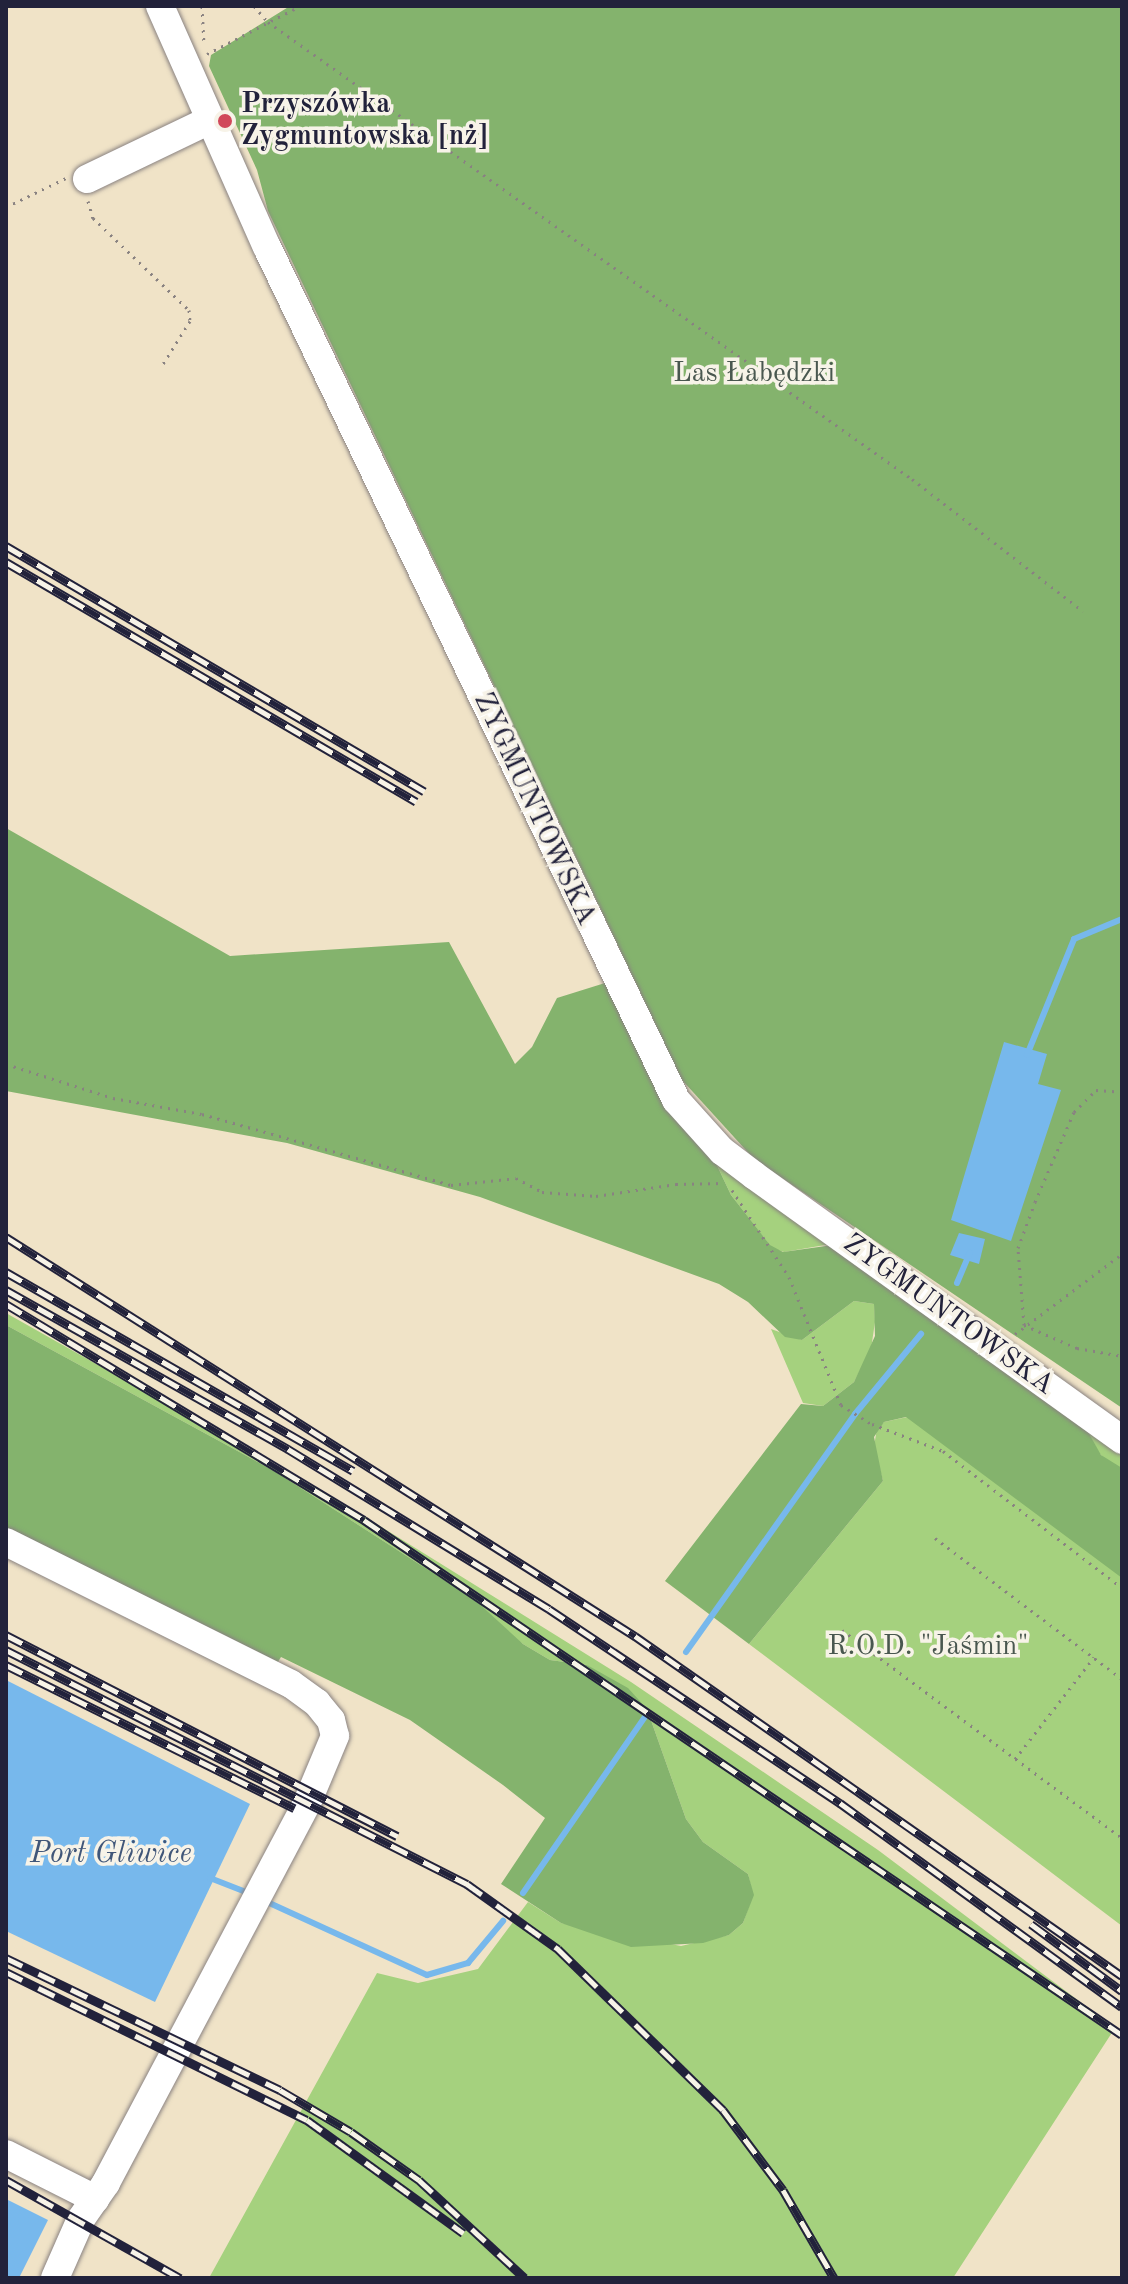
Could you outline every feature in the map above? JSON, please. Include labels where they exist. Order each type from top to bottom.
[{"type":"street","name":"ZYGMUNTOWSKA","points":[[160,6],[195,60],[210,120],[648,1050],[676,1100],[739,1164],[1122,1440]]},
{"type":"street","points":[[79,177],[210,120]]},
{"type":"street","points":[[6,1542],[291,1684],[331,1720],[335,1736],[329,1756],[258,1897],[55,2278]]},
{"type":"street","points":[[6,2154],[95,2199]]},
{"type":"path","points":[[195,60],[202,6]]},
{"type":"path","points":[[254,6],[268,22],[912,479],[1083,611]]},
{"type":"path","points":[[195,60],[300,6]]},
{"type":"path","points":[[6,207],[79,177],[93,218],[189,310],[190,321],[161,367]]},
{"type":"path","points":[[6,1064],[113,1098],[202,1114],[451,1185],[516,1178],[542,1192],[596,1196],[676,1184],[728,1183],[789,1277],[841,1405],[872,1424],[943,1451],[1122,1588]]},
{"type":"path","points":[[1024,1325],[1018,1248],[1035,1202],[1074,1112],[1096,1090],[1122,1092]]},
{"type":"path","points":[[1009,1340],[1024,1325],[1122,1254]]},
{"type":"path","points":[[1024,1325],[1077,1348],[1122,1356]]},
{"type":"path","points":[[935,1538],[1122,1679]]},
{"type":"path","points":[[842,1630],[1122,1838]]},
{"type":"path","points":[[1015,1759],[1094,1657]]},
{"type":"green space","name":"Las Łabędzki","points":[[290,6],[1122,6],[1122,1408],[754,1159],[682,1080],[268,211],[257,170],[209,66],[211,55]]},
{"type":"green space","points":[[6,828],[230,956],[449,942],[515,1064],[532,1047],[557,998],[605,983],[667,1107],[714,1159],[731,1195],[770,1245],[783,1252],[833,1245],[1086,1428],[1101,1455],[1122,1468],[1122,1578],[906,1417],[884,1422],[874,1437],[883,1481],[749,1644],[665,1581],[801,1404],[823,1406],[854,1382],[875,1336],[874,1304],[854,1301],[802,1340],[785,1337],[748,1302],[719,1284],[480,1197],[287,1143],[6,1091]]},
{"type":"green space","points":[[714,1159],[831,1244],[784,1252],[772,1248],[731,1195]]},
{"type":"green space","points":[[854,1301],[874,1304],[871,1349],[854,1382],[823,1406],[803,1403],[771,1329],[802,1340]]},
{"type":"green space","points":[[6,1313],[351,1508],[631,1682],[878,1850],[1115,2028],[953,2278],[209,2278],[377,1973],[418,1983],[478,1969],[528,1902],[561,1923],[681,1946],[729,1935],[743,1923],[753,1895],[748,1874],[703,1842],[686,1819],[647,1709],[587,1665],[550,1660],[523,1644],[419,1564],[276,1472],[6,1325]]},
{"type":"green space","points":[[6,1325],[276,1472],[475,1600],[523,1644],[550,1660],[587,1665],[628,1688],[647,1709],[686,1819],[703,1842],[748,1874],[754,1895],[743,1923],[729,1935],[703,1943],[631,1947],[561,1923],[501,1884],[545,1818],[503,1785],[410,1720],[281,1657],[276,1665],[6,1528]]},
{"type":"green space","name":"R.O.D. \"Jaśmin\"","points":[[912,1416],[1122,1575],[1122,1926],[749,1644],[883,1481],[874,1446],[877,1429],[884,1422]]},
{"type":"green space","points":[[1086,1428],[1122,1453],[1122,1468],[1114,1468],[1099,1453]]},
{"type":"water","points":[[1004,1042],[1047,1054],[1038,1084],[1061,1090],[1011,1241],[951,1220]]},
{"type":"water","points":[[959,1233],[985,1239],[979,1264],[950,1255]]},
{"type":"water","name":"Port Gliwice","points":[[6,1680],[250,1804],[155,2002],[6,1931]]},
{"type":"water","points":[[6,2199],[48,2220],[19,2278],[6,2278]]},
{"type":"waterway","points":[[1027,1055],[1074,939],[1122,919]]},
{"type":"waterway","points":[[957,1283],[970,1253]]},
{"type":"waterway","points":[[686,1652],[855,1414],[921,1334]]},
{"type":"waterway","points":[[523,1893],[644,1718]]},
{"type":"waterway","points":[[210,1878],[251,1894]]},
{"type":"waterway","points":[[265,1901],[427,1975],[468,1963],[503,1921]]},
{"type":"railway","points":[[6,546],[424,791]]},
{"type":"railway","points":[[6,562],[416,802]]},
{"type":"railway","points":[[6,1237],[635,1636],[1122,1976]]},
{"type":"railway","points":[[6,1272],[353,1471]]},
{"type":"railway","points":[[6,1290],[288,1449],[549,1609],[840,1803],[1122,2007]]},
{"type":"railway","points":[[6,1304],[364,1520],[1122,2035]]},
{"type":"railway","points":[[6,1635],[397,1836]]},
{"type":"railway","points":[[6,1650],[467,1884],[558,1949],[723,2110],[783,2190],[834,2278]]},
{"type":"railway","points":[[6,1665],[294,1808]]},
{"type":"railway","points":[[1031,1924],[1122,1991]]},
{"type":"railway","points":[[6,1958],[280,2090],[351,2132],[419,2180],[525,2278]]},
{"type":"railway","points":[[6,1972],[307,2120],[463,2233]]},
{"type":"railway","points":[[6,2180],[180,2278]]},
{"type":"place","name":"Przyszówka Zygmuntowska [nż]","points":[[225,121]]}]
